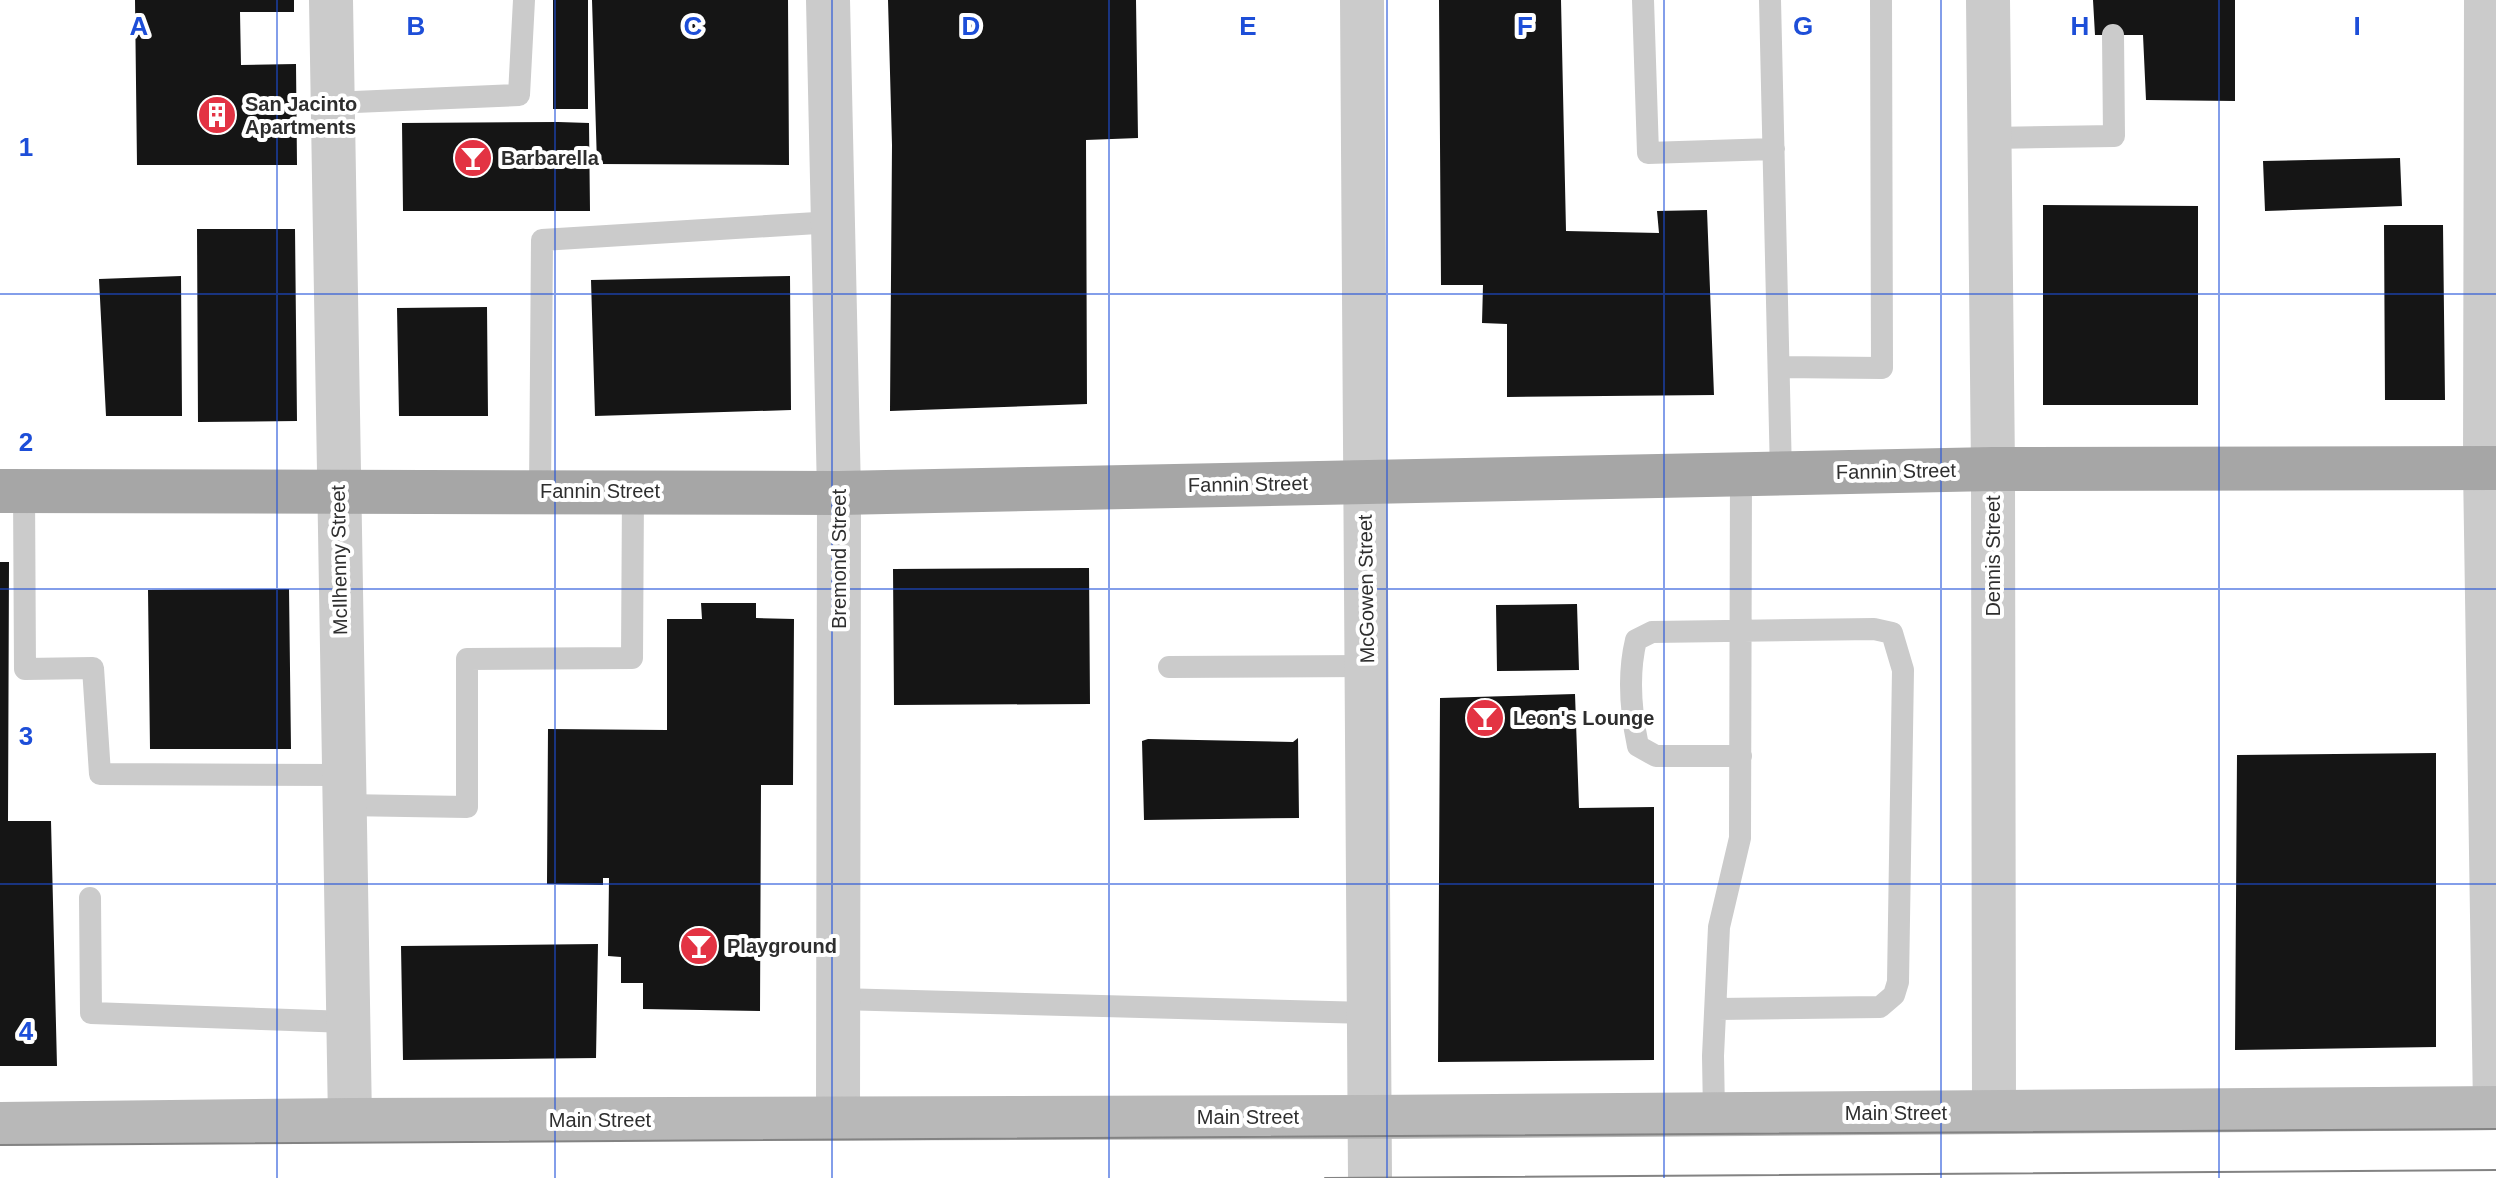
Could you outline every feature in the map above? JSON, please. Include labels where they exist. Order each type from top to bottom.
[{"type":"main road","name":"Fannin Street","points":[[12,491],[839,493],[1993,469],[2491,468]]},
{"type":"main road","name":"Main Street","points":[[0,1124],[2496,1108]]},
{"type":"street","name":"McIlhenny Street","points":[[331,0],[350,1120]]},
{"type":"street","name":"Bremond Street","points":[[828,0],[839,493],[838,1118]]},
{"type":"street","name":"McGowen Street","points":[[1362,0],[1370,1178]]},
{"type":"street","name":"Dennis Street","points":[[1988,0],[1993,469],[1994,1112]]},
{"type":"street","points":[[2486,0],[2496,1108]]},
{"type":"lane","points":[[331,103],[519,95],[524,0]]},
{"type":"lane","points":[[1643,0],[1648,153],[1774,149]]},
{"type":"lane","points":[[1714,1114],[1713,1056],[1719,927],[1740,838],[1741,631],[1761,474],[1779,367],[1770,0]]},
{"type":"lane","points":[[1779,367],[1882,368],[1881,0]]},
{"type":"lane","points":[[1990,138],[2114,136],[2113,35]]},
{"type":"lane","points":[[540,491],[542,240],[833,222]]},
{"type":"lane","points":[[12,491],[25,669],[93,668],[100,774],[344,790],[467,807],[467,659],[632,658],[633,492]]},
{"type":"lane","points":[[1717,1009],[1880,1007],[1894,995],[1898,982],[1903,670],[1892,633],[1874,629],[1652,632],[1636,640],[1631,660],[1634,728],[1638,746],[1656,756],[1741,756]]},
{"type":"lane","points":[[1169,667],[1367,666]]},
{"type":"lane","points":[[90,898],[91,1013],[348,1022]]},
{"type":"lane","points":[[838,999],[1369,1013]]},
{"type":"building","name":"San Jacinto Apartments","points":[[135,0],[294,0],[294,12],[240,12],[241,65],[296,64],[297,165],[137,165]]},
{"type":"building","points":[[553,0],[588,0],[588,109],[553,109]]},
{"type":"building","points":[[592,0],[788,0],[789,165],[597,164]]},
{"type":"building","points":[[888,0],[1136,0],[1138,138],[1086,140],[1087,404],[890,411],[892,145]]},
{"type":"building","points":[[1439,0],[1561,0],[1566,231],[1659,233],[1657,211],[1707,210],[1714,395],[1507,397],[1507,324],[1482,323],[1483,285],[1441,285]]},
{"type":"building","points":[[2093,0],[2235,0],[2235,101],[2146,100],[2143,35],[2095,35]]},
{"type":"building","points":[[402,123],[589,123],[590,211],[403,211]]},
{"type":"building","points":[[2400,158],[2402,206],[2265,211],[2263,161]]},
{"type":"building","points":[[2043,205],[2198,206],[2198,405],[2043,405]]},
{"type":"building","points":[[2384,225],[2443,225],[2445,400],[2385,400]]},
{"type":"building","points":[[197,229],[295,229],[297,421],[198,422]]},
{"type":"building","points":[[181,276],[182,416],[106,416],[99,279]]},
{"type":"building","points":[[790,276],[791,410],[595,416],[591,280]]},
{"type":"building","points":[[487,307],[488,416],[399,416],[397,308]]},
{"type":"building","points":[[0,562],[9,562],[8,821],[51,821],[57,1066],[0,1066]]},
{"type":"building","points":[[1089,568],[1090,704],[894,705],[893,569]]},
{"type":"building","points":[[289,589],[291,749],[150,749],[148,590]]},
{"type":"building","points":[[701,603],[756,603],[756,618],[794,619],[793,785],[761,785],[760,1011],[643,1009],[643,983],[621,983],[621,957],[608,956],[609,878],[603,878],[603,885],[547,884],[548,729],[667,730],[667,619],[702,619]]},
{"type":"building","points":[[1577,604],[1579,670],[1497,671],[1496,605]]},
{"type":"building","points":[[1575,694],[1579,808],[1654,807],[1654,1060],[1438,1062],[1440,698]]},
{"type":"building","points":[[1298,738],[1299,818],[1144,820],[1142,741],[1293,742]]},
{"type":"building","points":[[2436,753],[2436,1047],[2235,1050],[2237,755]]},
{"type":"building","points":[[598,944],[596,1058],[403,1060],[401,946]]},
{"type":"tram line","points":[[0,1145],[2496,1129]]},
{"type":"tram line","points":[[1325,1178],[2496,1170]]},
{"type":"place","name":"San Jacinto Apartments","points":[[217,115]]},
{"type":"place","name":"Barbarella","points":[[473,158]]},
{"type":"place","name":"Leon's Lounge","points":[[1485,718]]},
{"type":"place","name":"Playground","points":[[699,946]]}]
